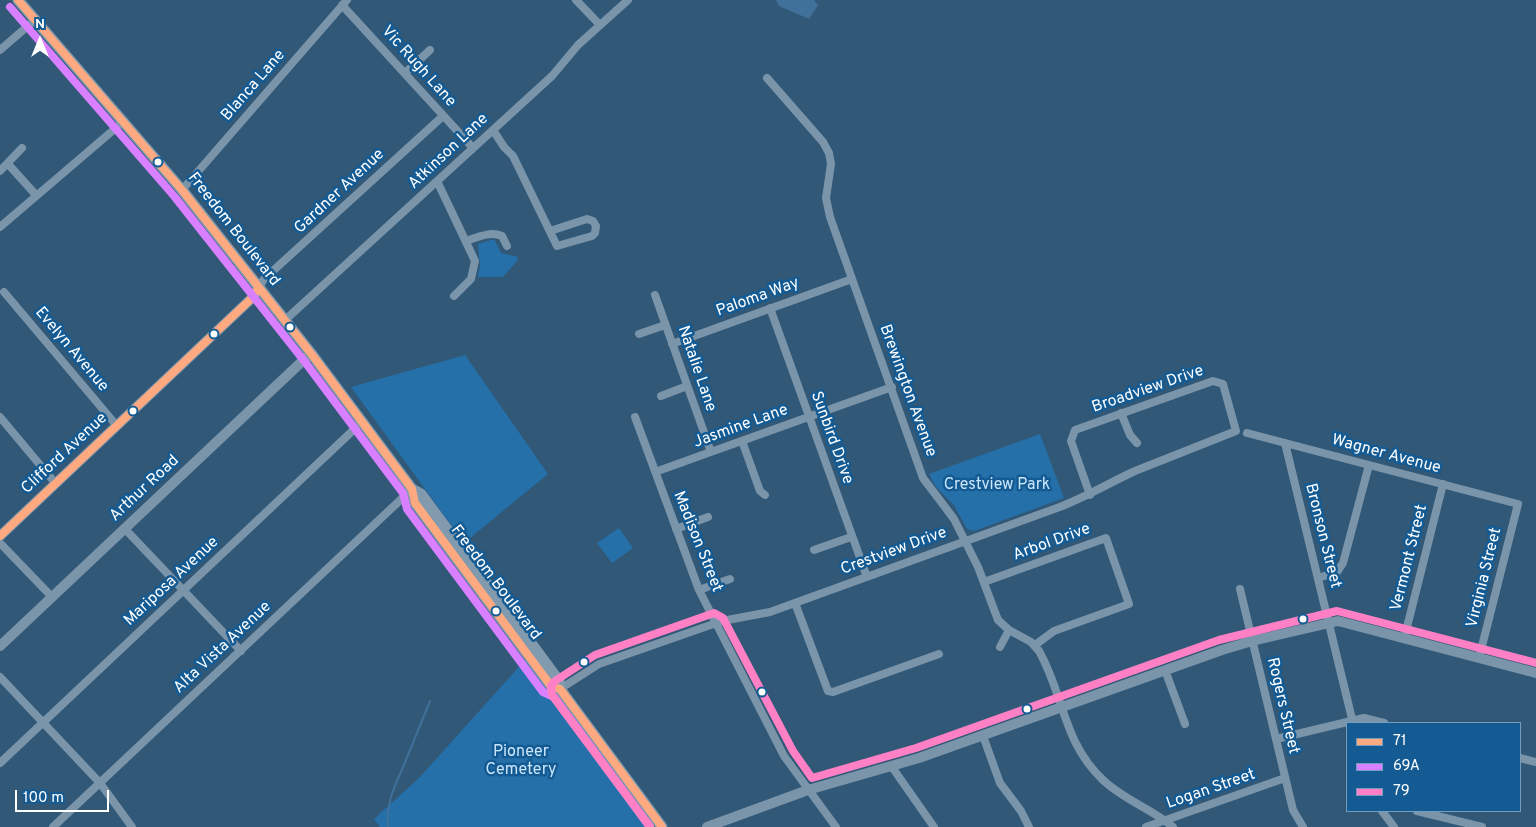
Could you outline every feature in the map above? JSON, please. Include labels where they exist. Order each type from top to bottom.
[{"type":"main road","name":"Freedom Boulevard","points":[[18,0],[182,190],[311,354],[363,421],[412,489],[415,504],[552,686],[560,689],[662,827]]},
{"type":"street","points":[[576,0],[600,25]]},
{"type":"street","name":"Atkinson Lane","points":[[284,320],[552,76],[578,44],[628,0]]},
{"type":"street","name":"Vic Rugh Lane","points":[[345,2],[405,74],[473,148]]},
{"type":"street","name":"Blanca Lane","points":[[182,190],[345,2]]},
{"type":"street","points":[[0,50],[36,19]]},
{"type":"street","points":[[405,74],[430,50]]},
{"type":"street","name":"Brewington Avenue","points":[[767,78],[823,142],[829,153],[830,164],[826,198],[852,279],[929,489],[948,509],[966,541],[984,582],[995,616],[1009,630],[1035,646]]},
{"type":"street","name":"Gardner Avenue","points":[[258,289],[264,279],[443,116]]},
{"type":"street","points":[[0,227],[124,121]]},
{"type":"street","points":[[493,130],[514,156],[557,246],[592,236],[596,228],[594,222],[587,219],[550,231]]},
{"type":"street","points":[[0,171],[22,148]]},
{"type":"street","points":[[8,164],[36,195]]},
{"type":"street","points":[[437,181],[474,257],[474,272],[469,282],[454,296]]},
{"type":"street","points":[[466,241],[487,234],[497,234],[502,236],[507,246]]},
{"type":"street","name":"Paloma Way","points":[[672,344],[852,279]]},
{"type":"street","name":"Clifford Avenue","points":[[0,536],[252,299],[258,289]]},
{"type":"street","name":"Evelyn Avenue","points":[[4,292],[117,426]]},
{"type":"street","name":"Natalie Lane","points":[[655,295],[711,452]]},
{"type":"street","name":"Sunbird Drive","points":[[770,308],[867,577]]},
{"type":"street","points":[[639,334],[666,325]]},
{"type":"street","name":"Arthur Road","points":[[0,646],[311,354]]},
{"type":"street","name":"Broadview Drive","points":[[1090,495],[1070,436],[1078,428],[1213,381],[1222,380],[1236,432]]},
{"type":"street","points":[[660,396],[687,386]]},
{"type":"street","name":"Jasmine Lane","points":[[655,472],[892,387]]},
{"type":"street","points":[[1121,413],[1130,435],[1137,443]]},
{"type":"street","points":[[0,417],[56,484]]},
{"type":"street","name":"Madison Street","points":[[635,417],[699,590],[784,756],[836,827]]},
{"type":"street","name":"Mariposa Avenue","points":[[0,763],[363,421]]},
{"type":"street","name":"Crestview Drive","points":[[560,689],[598,664],[715,622],[763,614],[966,541],[1090,495],[1141,468],[1236,432]]},
{"type":"street","name":"Wagner Avenue","points":[[1247,433],[1518,504]]},
{"type":"street","points":[[742,441],[760,491],[765,495]]},
{"type":"street","name":"Bronson Street","points":[[1286,443],[1353,722]]},
{"type":"street","points":[[1318,578],[1337,572],[1343,563],[1369,465]]},
{"type":"street","name":"Vermont Street","points":[[1404,638],[1443,484]]},
{"type":"street","name":"Alta Vista Avenue","points":[[53,827],[412,489]]},
{"type":"street","name":"Virginia Street","points":[[1479,658],[1518,504]]},
{"type":"street","points":[[676,529],[708,517]]},
{"type":"street","points":[[126,529],[241,651]]},
{"type":"street","points":[[814,550],[852,537]]},
{"type":"street","name":"Arbol Drive","points":[[984,582],[1106,538],[1129,604],[1050,633],[1035,646]]},
{"type":"street","points":[[0,543],[52,597]]},
{"type":"street","points":[[699,590],[730,579]]},
{"type":"street","name":"Rogers Street","points":[[1240,589],[1284,778],[1294,814],[1303,827]]},
{"type":"street","points":[[794,603],[828,691],[834,692],[939,654]]},
{"type":"street","points":[[707,827],[808,790],[892,767],[983,736],[1060,707],[1252,641],[1338,621],[1536,673]]},
{"type":"street","points":[[1000,647],[1009,630]]},
{"type":"street","points":[[1035,646],[1044,661],[1074,743],[1093,770],[1115,790],[1174,827]]},
{"type":"street","points":[[1165,670],[1185,724]]},
{"type":"street","points":[[0,676],[100,783],[132,827]]},
{"type":"street","points":[[1353,722],[1364,718],[1380,722]]},
{"type":"street","points":[[1276,739],[1346,724]]},
{"type":"street","points":[[983,736],[1000,783],[1022,811],[1029,827]]},
{"type":"street","points":[[1521,758],[1536,762]]},
{"type":"street","points":[[892,767],[934,827]]},
{"type":"street","name":"Logan Street","points":[[1146,827],[1284,778]]},
{"type":"street","points":[[1383,812],[1394,827]]},
{"type":"street","points":[[1421,812],[1482,827]]},
{"type":"green space","points":[[494,239],[501,253],[518,257],[517,261],[503,277],[478,277],[480,265],[478,244]]},
{"type":"green space","points":[[465,355],[548,474],[464,543],[351,387]]},
{"type":"green space","name":"Crestview Park","points":[[1040,434],[1064,498],[974,531],[967,529],[954,505],[936,487],[929,474]]},
{"type":"green space","points":[[619,528],[633,548],[612,563],[597,543]]},
{"type":"green space","name":"Pioneer Cemetery","points":[[526,659],[648,827],[380,827],[374,819],[419,778]]},
{"type":"shaded area","points":[[776,0],[814,0],[818,5],[809,19],[779,6]]},
{"type":"waterway","points":[[388,827],[390,801],[430,701]]},
{"type":"transit line","name":"71","points":[[18,0],[182,190],[313,356],[412,489],[415,503],[551,686],[560,689],[662,827]]},
{"type":"transit line","name":"69A","points":[[10,7],[174,196],[305,362],[403,493],[407,509],[543,692],[554,697],[650,827]]},
{"type":"transit line","name":"71","points":[[0,536],[252,298],[258,289]]},
{"type":"transit line","name":"79","points":[[650,827],[552,695],[551,686],[555,681],[595,655],[714,613],[723,618],[793,751],[812,778],[916,748],[1219,640],[1337,611],[1536,663]]}]
